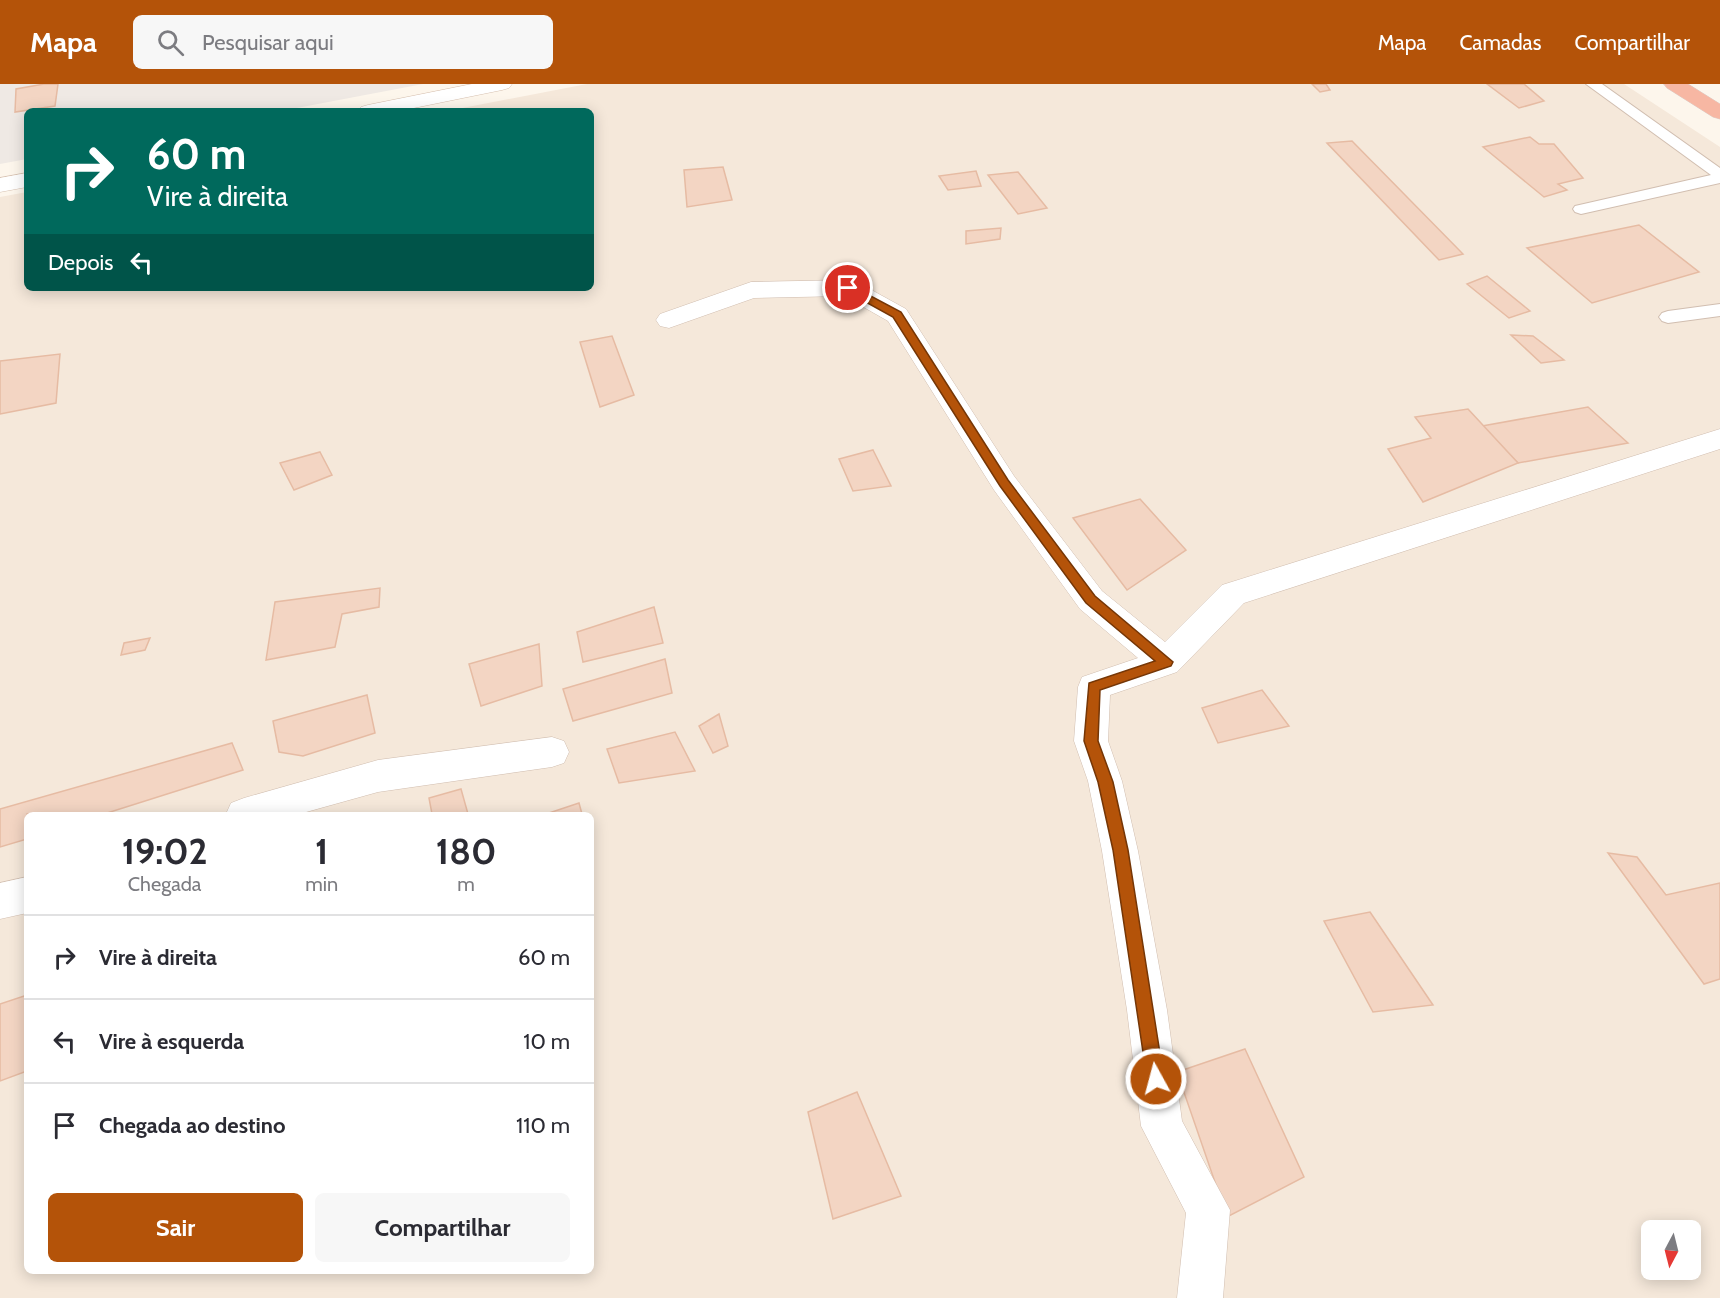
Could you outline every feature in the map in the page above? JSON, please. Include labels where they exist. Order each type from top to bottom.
[{"type":"highway","points":[[1674,84],[1720,113]]},
{"type":"street","points":[[383,108],[502,84]]},
{"type":"street","points":[[0,185],[24,181]]},
{"type":"street","points":[[669,320],[751,290],[848,288],[897,315],[1004,483],[1090,600],[1166,662]]},
{"type":"street","points":[[1200,1298],[1208,1210],[1162,1126],[1147,1010],[1120,850],[1105,782],[1091,741],[1094,687],[1166,662],[1233,594],[1720,439]]},
{"type":"street","points":[[251,812],[378,776],[552,752]]},
{"type":"street","points":[[0,901],[24,896]]},
{"type":"lane","points":[[1593,84],[1720,176]]},
{"type":"lane","points":[[1581,209],[1720,176]]},
{"type":"lane","points":[[1668,317],[1720,310]]},
{"type":"shaded area","points":[[0,84],[423,84],[297,108],[24,108],[24,160],[0,164]]},
{"type":"shaded area","points":[[587,84],[1624,84],[1720,147],[1720,1298],[0,1298],[0,197],[24,193],[24,291],[594,291],[594,108],[463,108]]},
{"type":"building","points":[[58,84],[55,106],[24,108],[24,111],[15,112],[16,89]]},
{"type":"building","points":[[1312,84],[1326,84],[1330,90],[1320,92]]},
{"type":"building","points":[[1487,84],[1524,84],[1544,101],[1519,108]]},
{"type":"building","points":[[1530,137],[1539,144],[1554,144],[1583,178],[1558,184],[1567,190],[1544,197],[1483,147]]},
{"type":"building","points":[[1352,141],[1463,254],[1439,260],[1327,143]]},
{"type":"building","points":[[723,167],[732,200],[687,207],[684,170]]},
{"type":"building","points":[[976,171],[981,186],[948,190],[939,176]]},
{"type":"building","points":[[1018,172],[1047,208],[1018,214],[988,175]]},
{"type":"building","points":[[1639,225],[1699,272],[1592,303],[1527,248]]},
{"type":"building","points":[[1001,228],[1000,239],[966,244],[966,231]]},
{"type":"building","points":[[1487,276],[1530,311],[1509,318],[1467,284]]},
{"type":"building","points":[[1511,335],[1533,336],[1564,360],[1541,363]]},
{"type":"building","points":[[612,336],[634,395],[600,407],[580,342]]},
{"type":"building","points":[[60,354],[56,403],[0,414],[0,361]]},
{"type":"building","points":[[1588,407],[1628,443],[1518,463],[1482,426]]},
{"type":"building","points":[[1468,409],[1518,463],[1423,502],[1388,449],[1431,438],[1415,417]]},
{"type":"building","points":[[873,450],[891,486],[853,491],[839,459]]},
{"type":"building","points":[[320,452],[332,475],[294,490],[280,463]]},
{"type":"building","points":[[1140,499],[1186,550],[1127,590],[1073,518]]},
{"type":"building","points":[[380,588],[379,607],[342,614],[335,647],[266,660],[275,602]]},
{"type":"building","points":[[654,607],[663,643],[583,662],[577,632]]},
{"type":"building","points":[[150,638],[145,650],[121,655],[124,643]]},
{"type":"building","points":[[539,644],[542,686],[481,706],[469,664]]},
{"type":"building","points":[[665,659],[672,693],[573,721],[563,689]]},
{"type":"building","points":[[1262,690],[1289,726],[1218,743],[1202,708]]},
{"type":"building","points":[[367,695],[375,733],[303,756],[279,752],[273,721]]},
{"type":"building","points":[[719,714],[728,746],[713,753],[699,726]]},
{"type":"building","points":[[675,732],[695,771],[619,783],[607,749]]},
{"type":"building","points":[[232,743],[243,770],[110,812],[24,812],[24,840],[0,847],[0,809]]},
{"type":"building","points":[[461,789],[467,812],[432,812],[429,798]]},
{"type":"building","points":[[579,803],[581,812],[552,812]]},
{"type":"building","points":[[1608,853],[1637,857],[1666,895],[1720,883],[1720,979],[1704,984]]},
{"type":"building","points":[[1370,912],[1433,1005],[1373,1012],[1324,921]]},
{"type":"building","points":[[24,996],[24,1072],[0,1081],[0,1004]]},
{"type":"building","points":[[1245,1049],[1304,1177],[1227,1217],[1177,1072]]},
{"type":"building","points":[[857,1092],[901,1196],[833,1219],[808,1112]]},
{"type":"route","points":[[848,288],[897,315],[1004,483],[1090,600],[1166,662],[1094,687],[1091,741],[1105,782],[1120,850],[1147,1010],[1156,1079]]}]
